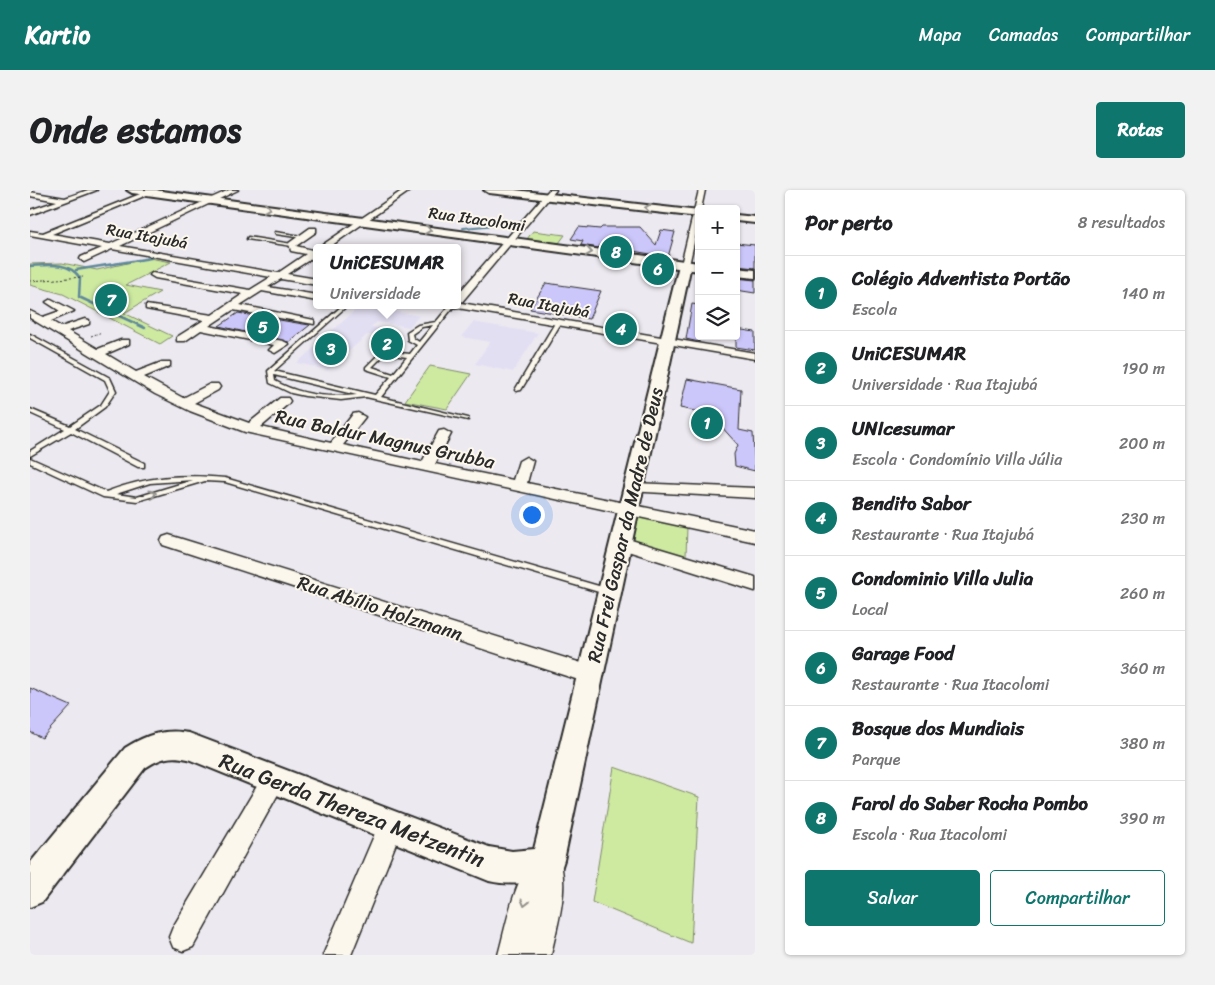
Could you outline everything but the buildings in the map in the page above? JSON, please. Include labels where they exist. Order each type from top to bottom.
[{"type":"main road","name":"Rua Itacolomi","points":[[132,190],[153,191],[212,201],[692,266]]},
{"type":"main road","points":[[489,190],[550,193],[695,213]]},
{"type":"main road","points":[[740,218],[755,220]]},
{"type":"main road","points":[[740,272],[755,274]]},
{"type":"street","points":[[30,212],[94,190]]},
{"type":"street","points":[[84,259],[235,190]]},
{"type":"street","points":[[328,244],[408,190]]},
{"type":"street","name":"Rua Frei Gaspar da Madre de Deus","points":[[699,205],[702,190]]},
{"type":"street","points":[[30,240],[153,191]]},
{"type":"street","points":[[461,296],[550,193]]},
{"type":"street","points":[[30,194],[66,200]]},
{"type":"street","points":[[313,230],[292,245],[294,249],[313,251]]},
{"type":"street","name":"Rua Itajubá","points":[[30,233],[313,281]]},
{"type":"street","name":"Rua Frei Gaspar da Madre de Deus","points":[[537,955],[551,892],[548,860],[667,341],[692,266],[695,240]]},
{"type":"street","points":[[181,339],[313,254]]},
{"type":"street","points":[[155,275],[313,297]]},
{"type":"street","points":[[36,317],[69,311],[51,302]]},
{"type":"street","points":[[150,306],[213,318]]},
{"type":"street","points":[[231,306],[310,322]]},
{"type":"street","name":"Rua Itajubá","points":[[461,306],[755,356]]},
{"type":"street","name":"Rua Baldur Magnus Grubba","points":[[36,317],[135,377],[184,404],[250,429],[426,468],[755,536]]},
{"type":"street","points":[[58,331],[85,322]]},
{"type":"street","points":[[200,327],[283,344],[275,350]]},
{"type":"street","points":[[96,354],[125,342]]},
{"type":"street","points":[[135,377],[166,364]]},
{"type":"street","points":[[184,404],[214,387]]},
{"type":"street","points":[[250,429],[284,401]]},
{"type":"street","points":[[334,448],[358,417]]},
{"type":"street","points":[[426,468],[444,434]]},
{"type":"street","points":[[519,487],[526,461]]},
{"type":"street","points":[[633,488],[755,493]]},
{"type":"street","name":"Rua Abílio Holzmann","points":[[169,541],[591,675]]},
{"type":"street","points":[[621,543],[755,584]]},
{"type":"street","name":"Rua Gerda Thereza Metzentin","points":[[30,890],[135,758],[157,745],[178,743],[503,868],[518,869],[535,866],[548,860]]},
{"type":"street","points":[[183,937],[274,779]]},
{"type":"street","points":[[337,955],[391,826]]},
{"type":"street","name":"Rua Frei Gaspar da Madre de Deus","points":[[512,955],[530,886],[548,860]]},
{"type":"lane","points":[[276,232],[302,237]]},
{"type":"lane","points":[[248,238],[292,245]]},
{"type":"lane","points":[[341,309],[269,372],[272,382],[299,393],[335,398],[374,395],[395,376],[450,309]]},
{"type":"lane","points":[[420,346],[410,339],[409,334],[412,329],[438,323]]},
{"type":"lane","points":[[518,390],[558,323]]},
{"type":"lane","points":[[30,336],[108,379],[113,391],[103,406],[86,420],[69,428],[30,454]]},
{"type":"lane","points":[[395,376],[368,368],[384,352],[411,356]]},
{"type":"lane","points":[[270,373],[374,395],[466,419]]},
{"type":"lane","points":[[30,411],[69,428],[142,465]]},
{"type":"lane","points":[[30,460],[106,495],[137,499],[208,479]]},
{"type":"lane","points":[[106,495],[139,482],[164,477],[208,479],[241,484],[610,592]]},
{"type":"path","points":[[30,281],[46,278],[82,277]]},
{"type":"shaded area","points":[[357,309],[382,309],[419,316],[409,327],[377,322],[371,327],[381,328],[374,335],[367,335],[328,370],[297,363]]},
{"type":"shaded area","points":[[473,322],[538,333],[513,372],[475,364],[490,342],[461,337]]},
{"type":"green space","points":[[533,231],[565,235],[559,243],[527,239]]},
{"type":"green space","points":[[149,258],[171,262],[126,285],[160,292],[124,313],[172,336],[160,344],[63,294],[30,285],[30,264],[62,263],[97,270]]},
{"type":"green space","points":[[430,366],[471,374],[447,409],[405,401]]},
{"type":"green space","points":[[637,517],[687,527],[686,556],[632,541]]},
{"type":"green space","points":[[614,767],[699,797],[691,943],[592,902]]},
{"type":"waterway","points":[[463,228],[508,224]]},
{"type":"waterway","points":[[76,270],[151,258]]},
{"type":"waterway","points":[[30,266],[58,265],[70,269],[80,278],[79,297],[145,328]]},
{"type":"place","name":"Farol do Saber Rocha Pombo","points":[[616,252]]},
{"type":"place","name":"Garage Food","points":[[658,269]]},
{"type":"place","name":"Bosque dos Mundiais","points":[[111,300]]},
{"type":"place","name":"Condominio Villa Julia","points":[[263,327]]},
{"type":"place","name":"Bendito Sabor","points":[[621,329]]},
{"type":"place","name":"UniCESUMAR","points":[[387,344]]},
{"type":"place","name":"UNIcesumar","points":[[331,349]]},
{"type":"place","name":"Colégio Adventista Portão","points":[[707,423]]}]
